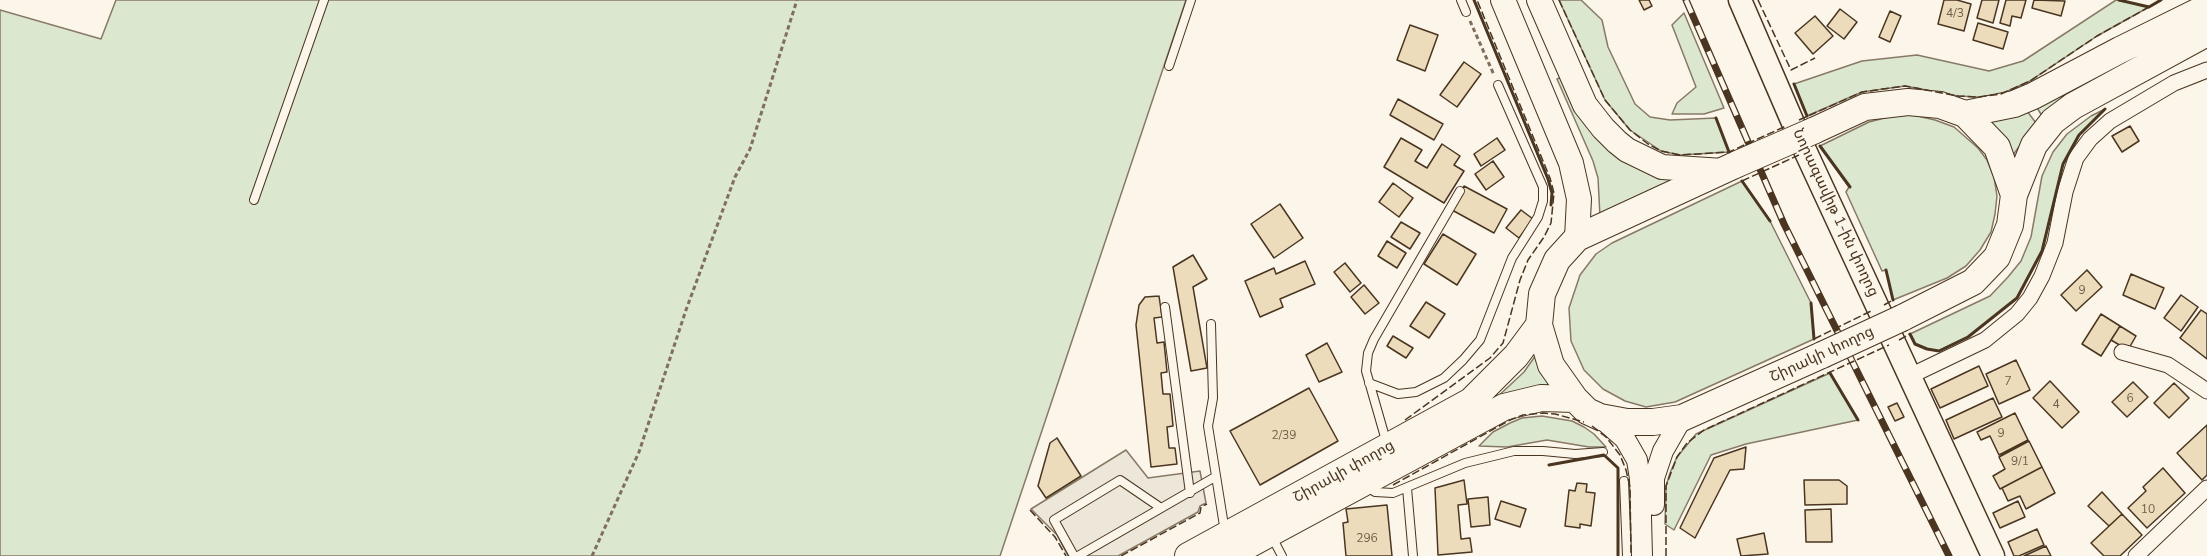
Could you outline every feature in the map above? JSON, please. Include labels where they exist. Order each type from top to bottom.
[{"type":"highway","name":"Շիրակի փողոց","points":[[1965,114],[1992,110],[2033,96],[2120,50],[2206,12]]},
{"type":"highway","name":"Շիրակի փողոց","points":[[2014,195],[1997,147],[1965,114],[1940,105],[1908,102],[1865,107],[1577,238],[1557,260],[1542,294],[1539,325],[1551,365],[1575,399],[1587,411],[1600,417],[1627,422],[1653,422],[1682,418],[1902,318],[1973,282],[1997,257],[2010,225],[2014,195],[2034,145],[2053,121],[2206,12]]},
{"type":"highway","name":"Շիրակի փողոց","points":[[1227,546],[1388,447],[1471,401],[1516,356],[1539,325]]},
{"type":"highway","name":"Շիրակի փողոց","points":[[1188,556],[1270,533],[1504,407],[1541,398],[1575,399]]},
{"type":"main road","points":[[1503,0],[1571,163],[1579,200],[1577,238]]},
{"type":"main road","points":[[1539,0],[1585,105],[1603,128],[1627,150],[1662,167],[1729,168]]},
{"type":"main road","name":"Նորագավիթ 1-ին փողոց","points":[[1740,0],[1803,146],[1993,556]]},
{"type":"street","points":[[1910,375],[1985,339],[2017,314],[2030,298],[2042,276],[2055,243],[2064,192],[2076,158],[2090,139],[2110,121],[2174,84],[2207,70]]},
{"type":"street","points":[[2122,352],[2168,365],[2207,391]]},
{"type":"street","points":[[1600,417],[1625,439],[1637,460],[1640,479],[1642,556]]},
{"type":"street","points":[[1654,556],[1654,478],[1663,451],[1682,418]]},
{"type":"street","points":[[2136,556],[2207,488]]},
{"type":"lane","points":[[254,200],[324,0]]},
{"type":"lane","points":[[1169,66],[1191,0]]},
{"type":"lane","points":[[1461,0],[1466,12]]},
{"type":"lane","points":[[1370,383],[1398,394],[1416,392],[1444,378],[1463,360],[1480,340],[1512,258],[1538,217],[1543,201],[1543,187],[1498,85]]},
{"type":"lane","points":[[1388,447],[1366,371],[1368,353],[1460,191]]},
{"type":"lane","points":[[1165,307],[1190,493]]},
{"type":"lane","points":[[1210,324],[1213,398],[1208,426],[1227,546]]},
{"type":"lane","points":[[1362,483],[1375,492],[1393,493],[1465,463],[1514,451],[1575,454],[1604,452]]},
{"type":"lane","points":[[1161,508],[1120,480],[1054,520],[1076,556],[1190,493],[1215,477]]},
{"type":"lane","points":[[1624,481],[1627,556]]},
{"type":"lane","points":[[1407,488],[1413,556]]},
{"type":"lane","points":[[1270,533],[1282,556]]},
{"type":"path","points":[[592,556],[639,452],[690,299],[735,177],[750,149],[797,0]]},
{"type":"path","points":[[1466,12],[1498,85]]},
{"type":"green space","points":[[116,0],[1186,0],[1000,556],[0,556],[0,10],[101,39]]},
{"type":"green space","points":[[1559,0],[1581,0],[1602,20],[1608,47],[1635,104],[1650,117],[1670,120],[1716,118],[1729,152],[1680,155],[1661,151],[1630,130],[1605,100]]},
{"type":"green space","points":[[2116,0],[2149,7],[2097,36],[2030,81],[2001,94],[1978,97],[1958,96],[1905,86],[1862,92],[1807,116],[1794,84],[1862,61],[1917,55],[1989,71],[2023,61]]},
{"type":"green space","points":[[1684,13],[1724,108],[1704,114],[1672,114],[1677,103],[1696,87],[1672,25]]},
{"type":"green space","points":[[2203,20],[2042,116],[2036,106]]},
{"type":"green space","points":[[1562,77],[1640,169],[1675,181],[1600,217],[1598,178],[1593,161],[1557,79]]},
{"type":"green space","points":[[2105,109],[2079,135],[2063,164],[2042,251],[2017,298],[1968,337],[1939,351],[1915,344],[1910,334],[1990,296],[2021,261],[2031,237],[2042,176],[2053,152],[2067,134],[2091,116]]},
{"type":"green space","points":[[2027,111],[2036,123],[2008,162],[1981,122]]},
{"type":"green space","points":[[1913,115],[1954,127],[1978,148],[1987,160],[1994,177],[1997,196],[1991,232],[1980,250],[1966,266],[1947,278],[1893,300],[1886,270],[1882,271],[1846,192],[1849,187],[1820,146],[1869,122],[1892,116]]},
{"type":"green space","points":[[1742,181],[1770,221],[1811,303],[1814,339],[1675,402],[1646,407],[1625,401],[1603,389],[1584,370],[1571,341],[1569,308],[1580,275],[1596,254],[1612,243]]},
{"type":"green space","points":[[1538,352],[1557,391],[1494,400],[1524,372]]},
{"type":"green space","points":[[1830,373],[1858,420],[1746,444],[1711,455],[1674,530],[1665,524],[1666,486],[1670,473],[1677,457],[1696,434]]},
{"type":"green space","points":[[1542,416],[1572,421],[1594,434],[1606,447],[1589,447],[1547,440],[1507,447],[1479,446],[1493,432],[1510,423],[1522,418]]},
{"type":"shaded area","points":[[1126,450],[1148,478],[1200,471],[1206,503],[1200,506],[1198,512],[1118,556],[1068,556],[1057,535],[1031,509]]},
{"type":"building","points":[[1639,0],[1649,0],[1652,6],[1644,10]]},
{"type":"building","points":[[1944,0],[1957,0],[1971,4],[1964,31],[1938,24]]},
{"type":"building","points":[[1982,0],[1999,0],[1993,23],[1977,18]]},
{"type":"building","points":[[2006,0],[2026,0],[2021,18],[2012,16],[2010,26],[2000,23]]},
{"type":"building","points":[[2034,0],[2065,1],[2061,16],[2032,8]]},
{"type":"building","points":[[1840,9],[1857,22],[1844,39],[1827,26]]},
{"type":"building","points":[[1890,11],[1901,16],[1890,42],[1879,37]]},
{"type":"building","points":[[1815,16],[1833,36],[1813,54],[1795,33]]},
{"type":"building","points":[[1978,23],[2008,32],[2003,49],[1973,40]]},
{"type":"building","points":[[1410,25],[1438,35],[1425,71],[1397,60]]},
{"type":"building","points":[[1464,62],[1481,74],[1457,107],[1440,95]]},
{"type":"building","points":[[1398,99],[1443,124],[1434,140],[1390,115]]},
{"type":"building","points":[[2130,126],[2139,141],[2122,152],[2112,136]]},
{"type":"building","points":[[1401,138],[1422,150],[1415,161],[1427,168],[1442,144],[1460,156],[1454,165],[1464,171],[1444,203],[1384,167]]},
{"type":"building","points":[[1497,138],[1505,150],[1481,166],[1474,154]]},
{"type":"building","points":[[1493,161],[1504,177],[1486,190],[1475,174]]},
{"type":"building","points":[[1393,183],[1413,198],[1399,217],[1379,202]]},
{"type":"building","points":[[1464,186],[1507,209],[1494,233],[1452,210]]},
{"type":"building","points":[[1280,204],[1303,238],[1274,258],[1251,224]]},
{"type":"building","points":[[1521,210],[1533,219],[1519,238],[1506,228]]},
{"type":"building","points":[[1401,222],[1420,233],[1410,249],[1391,237]]},
{"type":"building","points":[[1443,234],[1476,254],[1457,285],[1424,264]]},
{"type":"building","points":[[1387,241],[1406,253],[1397,268],[1378,256]]},
{"type":"building","points":[[1193,255],[1207,279],[1193,287],[1207,368],[1191,371],[1173,267]]},
{"type":"building","points":[[1305,261],[1315,284],[1280,299],[1283,307],[1260,317],[1245,281],[1274,268],[1276,274]]},
{"type":"building","points":[[1345,263],[1361,283],[1350,292],[1334,272]]},
{"type":"building","points":[[2087,270],[2102,287],[2076,311],[2061,295]]},
{"type":"building","points":[[2131,274],[2164,288],[2155,309],[2123,295]]},
{"type":"building","points":[[1364,285],[1379,303],[1365,314],[1351,297]]},
{"type":"building","points":[[2181,295],[2198,307],[2181,331],[2164,318]]},
{"type":"building","points":[[1159,296],[1162,317],[1154,318],[1157,343],[1164,342],[1167,372],[1161,373],[1163,394],[1170,394],[1173,426],[1167,427],[1169,448],[1175,448],[1177,464],[1151,467],[1136,325],[1139,305],[1145,297]]},
{"type":"building","points":[[1426,302],[1445,314],[1429,338],[1410,326]]},
{"type":"building","points":[[2201,310],[2207,314],[2207,359],[2180,338]]},
{"type":"building","points":[[2101,314],[2120,326],[2101,356],[2082,344]]},
{"type":"building","points":[[2120,326],[2136,336],[2128,350],[2111,340]]},
{"type":"building","points":[[1393,336],[1413,348],[1406,358],[1387,346]]},
{"type":"building","points":[[1327,343],[1342,372],[1319,382],[1306,355]]},
{"type":"building","points":[[2016,360],[2030,390],[1999,404],[1986,374]]},
{"type":"building","points":[[1979,366],[1988,386],[1940,408],[1931,389]]},
{"type":"building","points":[[2050,381],[2079,412],[2062,428],[2033,398]]},
{"type":"building","points":[[2133,382],[2148,397],[2127,417],[2112,402]]},
{"type":"building","points":[[2174,383],[2189,398],[2169,418],[2154,403]]},
{"type":"building","points":[[1309,388],[1338,441],[1260,485],[1230,431]]},
{"type":"building","points":[[1993,398],[2002,417],[1954,439],[1946,420]]},
{"type":"building","points":[[1897,403],[1904,417],[1895,421],[1888,407]]},
{"type":"building","points":[[2015,413],[2028,440],[1999,455],[1990,436],[1981,440],[1977,432]]},
{"type":"building","points":[[2207,425],[2207,475],[2202,480],[2177,453]]},
{"type":"building","points":[[1057,438],[1081,476],[1046,498],[1038,486],[1050,443]]},
{"type":"building","points":[[2029,441],[2042,467],[2000,489],[1993,476],[2005,469],[1999,457]]},
{"type":"building","points":[[1746,447],[1744,469],[1730,470],[1695,538],[1680,528],[1714,458]]},
{"type":"building","points":[[2042,467],[2055,493],[2026,509],[2020,496],[2008,501],[2002,488]]},
{"type":"building","points":[[2163,468],[2185,493],[2147,528],[2128,508],[2146,491],[2143,487]]},
{"type":"building","points":[[1464,480],[1467,504],[1458,505],[1461,539],[1470,538],[1472,552],[1438,555],[1435,488]]},
{"type":"building","points":[[1804,480],[1839,480],[1847,486],[1847,504],[1805,505]]},
{"type":"building","points":[[1577,483],[1587,484],[1586,492],[1595,493],[1591,526],[1580,524],[1580,528],[1565,526],[1569,490],[1575,491]]},
{"type":"building","points":[[2102,492],[2122,514],[2109,526],[2088,506]]},
{"type":"building","points":[[1488,497],[1490,525],[1471,527],[1468,499]]},
{"type":"building","points":[[1501,501],[1526,509],[1520,527],[1495,519]]},
{"type":"building","points":[[2018,501],[2025,517],[2000,528],[1993,513]]},
{"type":"building","points":[[1387,505],[1392,556],[1346,556],[1343,523],[1348,522],[1346,509]]},
{"type":"building","points":[[1831,509],[1832,542],[1806,542],[1805,510]]},
{"type":"building","points":[[2122,514],[2142,535],[2120,556],[2104,556],[2091,543]]},
{"type":"building","points":[[2037,529],[2044,545],[2014,556],[2008,542]]},
{"type":"building","points":[[1764,533],[1768,554],[1741,556],[1737,539]]},
{"type":"building","points":[[2046,546],[2051,556],[2024,556]]},
{"type":"railway","points":[[1686,0],[1784,224],[1949,556]]},
{"type":"fence","points":[[1405,420],[1490,358],[1503,343],[1520,280],[1528,260],[1551,223],[1554,193],[1550,178],[1477,0]]},
{"type":"fence","points":[[1559,0],[1605,100],[1630,130],[1648,144],[1661,151],[1680,155],[1729,152],[1786,126]]},
{"type":"fence","points":[[1758,0],[1791,70],[1815,58]]},
{"type":"fence","points":[[1799,120],[1862,92],[1905,86],[1958,96],[1978,97],[2001,94],[2030,81],[2097,36],[2149,7]]},
{"type":"fence","points":[[1742,181],[1799,155]]},
{"type":"fence","points":[[1884,305],[1893,300]]},
{"type":"fence","points":[[1814,339],[1873,310]]},
{"type":"fence","points":[[1899,340],[1910,334]]},
{"type":"fence","points":[[1666,556],[1666,486],[1677,457],[1687,443],[1704,430],[1889,345]]},
{"type":"fence","points":[[1393,485],[1523,415],[1555,414],[1584,422]]},
{"type":"fence","points":[[1592,426],[1606,437],[1620,455],[1626,470],[1630,487],[1631,556]]},
{"type":"fence","points":[[1121,556],[1200,513],[1201,507],[1207,504]]},
{"type":"fence","points":[[1030,510],[1055,537],[1066,556]]},
{"type":"wall","points":[[1474,0],[1548,179],[1552,193],[1551,205]]},
{"type":"wall","points":[[2119,0],[2149,7],[2161,0]]},
{"type":"wall","points":[[1794,84],[1807,116]]},
{"type":"wall","points":[[1910,334],[1915,344],[1939,351],[1968,337],[2017,298],[2042,251],[2063,164],[2079,135],[2105,109]]},
{"type":"wall","points":[[1716,118],[1729,152]]},
{"type":"wall","points":[[1820,146],[1850,187]]},
{"type":"wall","points":[[1742,181],[1770,221]]},
{"type":"wall","points":[[1886,270],[1893,300]]},
{"type":"wall","points":[[1811,303],[1814,339]]},
{"type":"wall","points":[[1830,373],[1858,420]]},
{"type":"wall","points":[[1549,465],[1604,455],[1618,468],[1618,556]]}]
